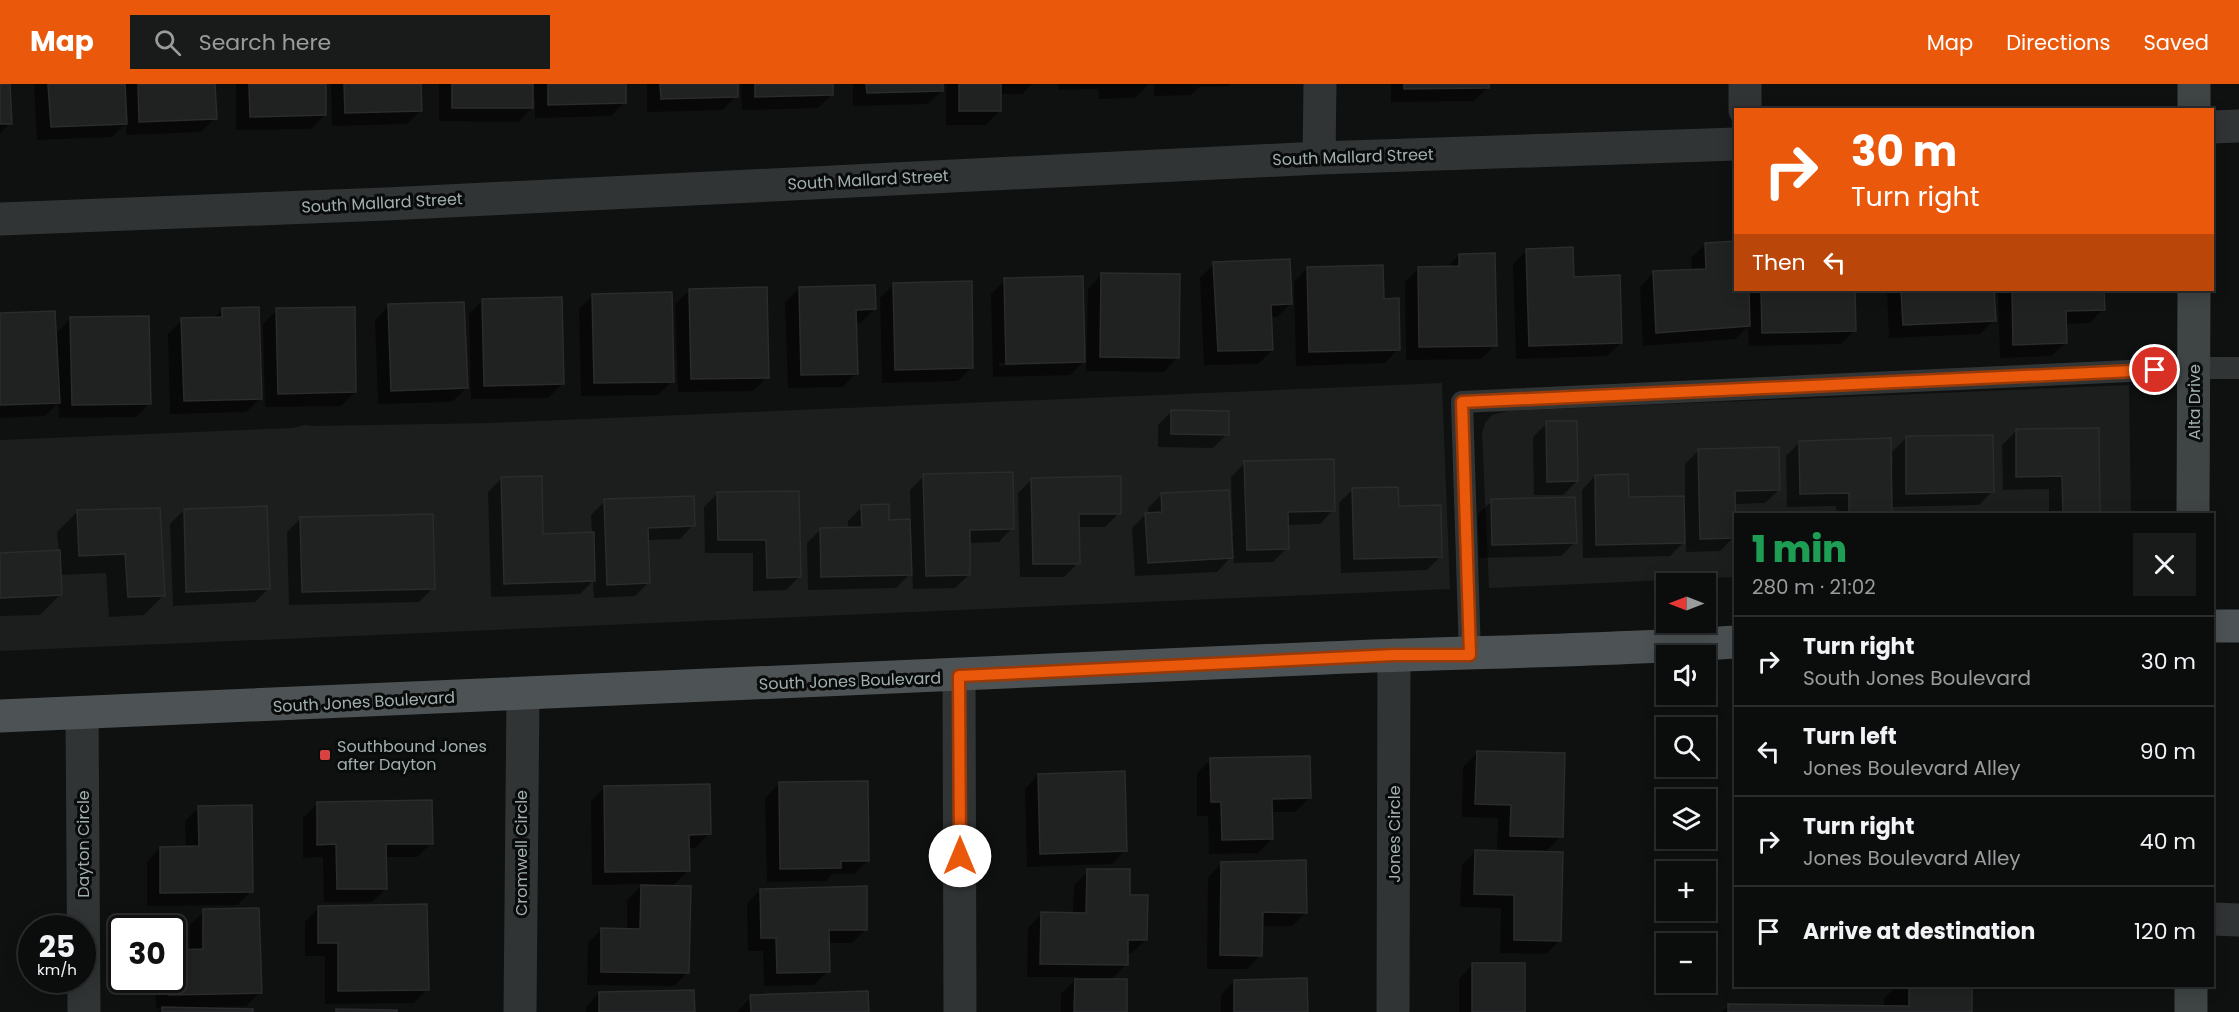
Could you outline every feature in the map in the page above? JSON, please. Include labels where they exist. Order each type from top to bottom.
[{"type":"main road","points":[[2194,84],[2194,108]]},
{"type":"main road","name":"Alta Drive","points":[[2193,513],[2194,291]]},
{"type":"main road","points":[[2214,626],[2239,626]]},
{"type":"main road","name":"South Jones Boulevard","points":[[0,716],[1734,642]]},
{"type":"main road","points":[[2191,987],[2191,1012]]},
{"type":"street","points":[[1319,158],[1320,84]]},
{"type":"street","points":[[1745,84],[1745,108]]},
{"type":"street","points":[[2214,127],[2239,126]]},
{"type":"street","name":"South Mallard Street","points":[[0,219],[386,204],[1319,158],[1734,144]]},
{"type":"street","name":"Jones Circle","points":[[1394,655],[1394,1012]]},
{"type":"street","points":[[959,676],[960,1012]]},
{"type":"street","name":"Cromwell Circle","points":[[520,1012],[523,695]]},
{"type":"street","name":"Dayton Circle","points":[[82,713],[84,1012]]},
{"type":"street","points":[[2214,919],[2239,920]]},
{"type":"lane","points":[[1470,655],[1462,402],[2194,368],[2239,368]]},
{"type":"shaded area","points":[[1442,383],[1450,589],[0,651],[0,440],[293,428],[305,425],[489,423]]},
{"type":"shaded area","points":[[2129,385],[2131,513],[1734,513],[1734,577],[1716,578],[1716,573],[1656,573],[1656,581],[1489,588],[1482,433],[1485,423],[1492,415],[1508,411]]},
{"type":"building","points":[[0,84],[10,84],[12,124],[0,124]]},
{"type":"building","points":[[48,84],[125,84],[127,124],[51,127]]},
{"type":"building","points":[[138,84],[215,84],[217,119],[139,122]]},
{"type":"building","points":[[249,84],[326,84],[326,115],[250,117]]},
{"type":"building","points":[[344,84],[421,84],[422,111],[345,113]]},
{"type":"building","points":[[452,84],[533,84],[533,108],[452,108]]},
{"type":"building","points":[[548,84],[626,84],[626,103],[548,105]]},
{"type":"building","points":[[660,84],[738,84],[738,97],[661,99]]},
{"type":"building","points":[[755,84],[833,84],[833,95],[755,97]]},
{"type":"building","points":[[866,84],[943,84],[943,91],[867,93]]},
{"type":"building","points":[[959,84],[1001,84],[1001,111],[959,111]]},
{"type":"building","points":[[1404,84],[1489,84],[1489,88],[1404,89]]},
{"type":"building","points":[[1734,241],[1734,291],[1749,291],[1750,326],[1656,333],[1653,271],[1706,269],[1705,243]]},
{"type":"building","points":[[1573,247],[1574,277],[1620,275],[1622,343],[1529,346],[1526,249]]},
{"type":"building","points":[[1495,253],[1497,346],[1419,347],[1418,267],[1459,266],[1459,254]]},
{"type":"building","points":[[1290,259],[1292,304],[1271,305],[1273,350],[1218,351],[1213,262]]},
{"type":"building","points":[[1383,265],[1384,299],[1399,298],[1400,350],[1309,352],[1307,267]]},
{"type":"building","points":[[1101,273],[1180,274],[1179,358],[1100,357]]},
{"type":"building","points":[[1083,276],[1085,362],[1006,364],[1004,278]]},
{"type":"building","points":[[972,281],[973,368],[895,370],[893,283]]},
{"type":"building","points":[[875,285],[876,309],[856,310],[858,374],[801,375],[799,287]]},
{"type":"building","points":[[767,287],[769,378],[691,379],[689,289]]},
{"type":"building","points":[[1761,291],[1855,291],[1856,331],[1762,333]]},
{"type":"building","points":[[1901,291],[1994,291],[1996,321],[1903,325]]},
{"type":"building","points":[[2012,291],[2104,291],[2105,310],[2066,311],[2067,343],[2013,345]]},
{"type":"building","points":[[672,292],[674,382],[594,383],[592,294]]},
{"type":"building","points":[[562,297],[564,384],[484,386],[482,299]]},
{"type":"building","points":[[464,302],[468,388],[391,391],[388,304]]},
{"type":"building","points":[[259,307],[262,399],[184,401],[181,318],[222,317],[222,308]]},
{"type":"building","points":[[355,307],[356,392],[278,394],[276,308]]},
{"type":"building","points":[[55,311],[60,403],[0,405],[0,313]]},
{"type":"building","points":[[149,316],[151,404],[72,405],[70,317]]},
{"type":"building","points":[[1171,410],[1229,411],[1229,435],[1171,434]]},
{"type":"building","points":[[1546,421],[1577,421],[1578,481],[1547,482]]},
{"type":"building","points":[[2099,428],[2100,513],[2063,513],[2062,476],[2016,477],[2016,429]]},
{"type":"building","points":[[1993,435],[1994,492],[1906,494],[1906,436]]},
{"type":"building","points":[[1891,438],[1892,513],[1849,513],[1849,493],[1800,494],[1799,441]]},
{"type":"building","points":[[1779,447],[1780,490],[1735,491],[1734,538],[1700,539],[1698,449]]},
{"type":"building","points":[[1334,459],[1335,511],[1288,512],[1289,549],[1247,550],[1244,461]]},
{"type":"building","points":[[1013,472],[1014,529],[970,530],[970,575],[926,576],[923,474]]},
{"type":"building","points":[[1628,474],[1629,497],[1684,496],[1685,543],[1596,545],[1595,475]]},
{"type":"building","points":[[542,476],[543,534],[594,532],[595,581],[504,584],[501,477]]},
{"type":"building","points":[[1121,476],[1121,514],[1079,514],[1080,564],[1033,564],[1031,478]]},
{"type":"building","points":[[1398,487],[1399,506],[1441,505],[1442,557],[1354,559],[1352,488]]},
{"type":"building","points":[[1229,490],[1233,558],[1148,563],[1145,513],[1162,512],[1161,493]]},
{"type":"building","points":[[799,491],[801,577],[767,578],[766,540],[718,540],[717,492]]},
{"type":"building","points":[[694,496],[695,526],[648,528],[650,583],[607,585],[604,499]]},
{"type":"building","points":[[1575,497],[1577,543],[1492,545],[1491,499]]},
{"type":"building","points":[[889,504],[889,520],[910,519],[912,575],[821,577],[820,528],[862,527],[861,505]]},
{"type":"building","points":[[267,506],[270,589],[186,592],[184,509]]},
{"type":"building","points":[[160,508],[165,596],[128,597],[125,554],[79,556],[77,510]]},
{"type":"building","points":[[433,514],[435,589],[302,592],[300,517]]},
{"type":"building","points":[[60,550],[62,595],[0,598],[0,553]]},
{"type":"building","points":[[1477,751],[1565,753],[1563,837],[1510,836],[1511,805],[1475,804]]},
{"type":"building","points":[[1310,756],[1311,798],[1272,799],[1273,839],[1222,840],[1221,802],[1211,802],[1210,758]]},
{"type":"building","points":[[1125,771],[1127,851],[1040,854],[1038,774]]},
{"type":"building","points":[[868,781],[869,861],[841,861],[841,868],[780,869],[779,782]]},
{"type":"building","points":[[710,784],[711,834],[689,835],[690,871],[605,872],[604,786]]},
{"type":"building","points":[[432,800],[433,844],[386,844],[387,889],[337,889],[336,844],[317,845],[317,802]]},
{"type":"building","points":[[252,805],[253,892],[160,893],[160,847],[199,846],[198,806]]},
{"type":"building","points":[[1475,850],[1563,852],[1561,941],[1514,940],[1514,895],[1474,894]]},
{"type":"building","points":[[1306,860],[1307,913],[1263,912],[1262,956],[1220,955],[1221,862]]},
{"type":"building","points":[[1087,869],[1130,869],[1130,895],[1148,895],[1147,940],[1128,940],[1128,965],[1040,964],[1041,912],[1086,913]]},
{"type":"building","points":[[641,885],[691,886],[689,973],[601,972],[601,928],[640,929]]},
{"type":"building","points":[[867,886],[867,930],[829,930],[830,972],[777,973],[776,938],[761,938],[760,889]]},
{"type":"building","points":[[427,904],[429,990],[338,991],[338,943],[318,943],[318,906]]},
{"type":"building","points":[[259,908],[262,993],[169,995],[169,993],[186,993],[186,950],[203,949],[203,909]]},
{"type":"building","points":[[1472,963],[1525,963],[1525,1012],[1472,1012]]},
{"type":"building","points":[[1307,978],[1308,1012],[1234,1012],[1234,980]]},
{"type":"building","points":[[1075,979],[1127,979],[1127,1012],[1074,1012]]},
{"type":"building","points":[[1909,987],[1972,987],[1972,1012],[1728,1012],[1728,1004],[1909,1006]]},
{"type":"building","points":[[694,990],[695,1012],[599,1012],[599,992]]},
{"type":"building","points":[[868,991],[869,1012],[751,1012],[750,995]]},
{"type":"building","points":[[162,1007],[253,1009],[253,1012],[162,1012]]},
{"type":"building","points":[[336,1009],[397,1010],[397,1012],[336,1012]]},
{"type":"place","name":"Southbound Jones after Dayton","points":[[325,755]]},
{"type":"route","points":[[960,856],[959,676],[1394,655],[1470,655],[1462,402],[2155,370]]}]
